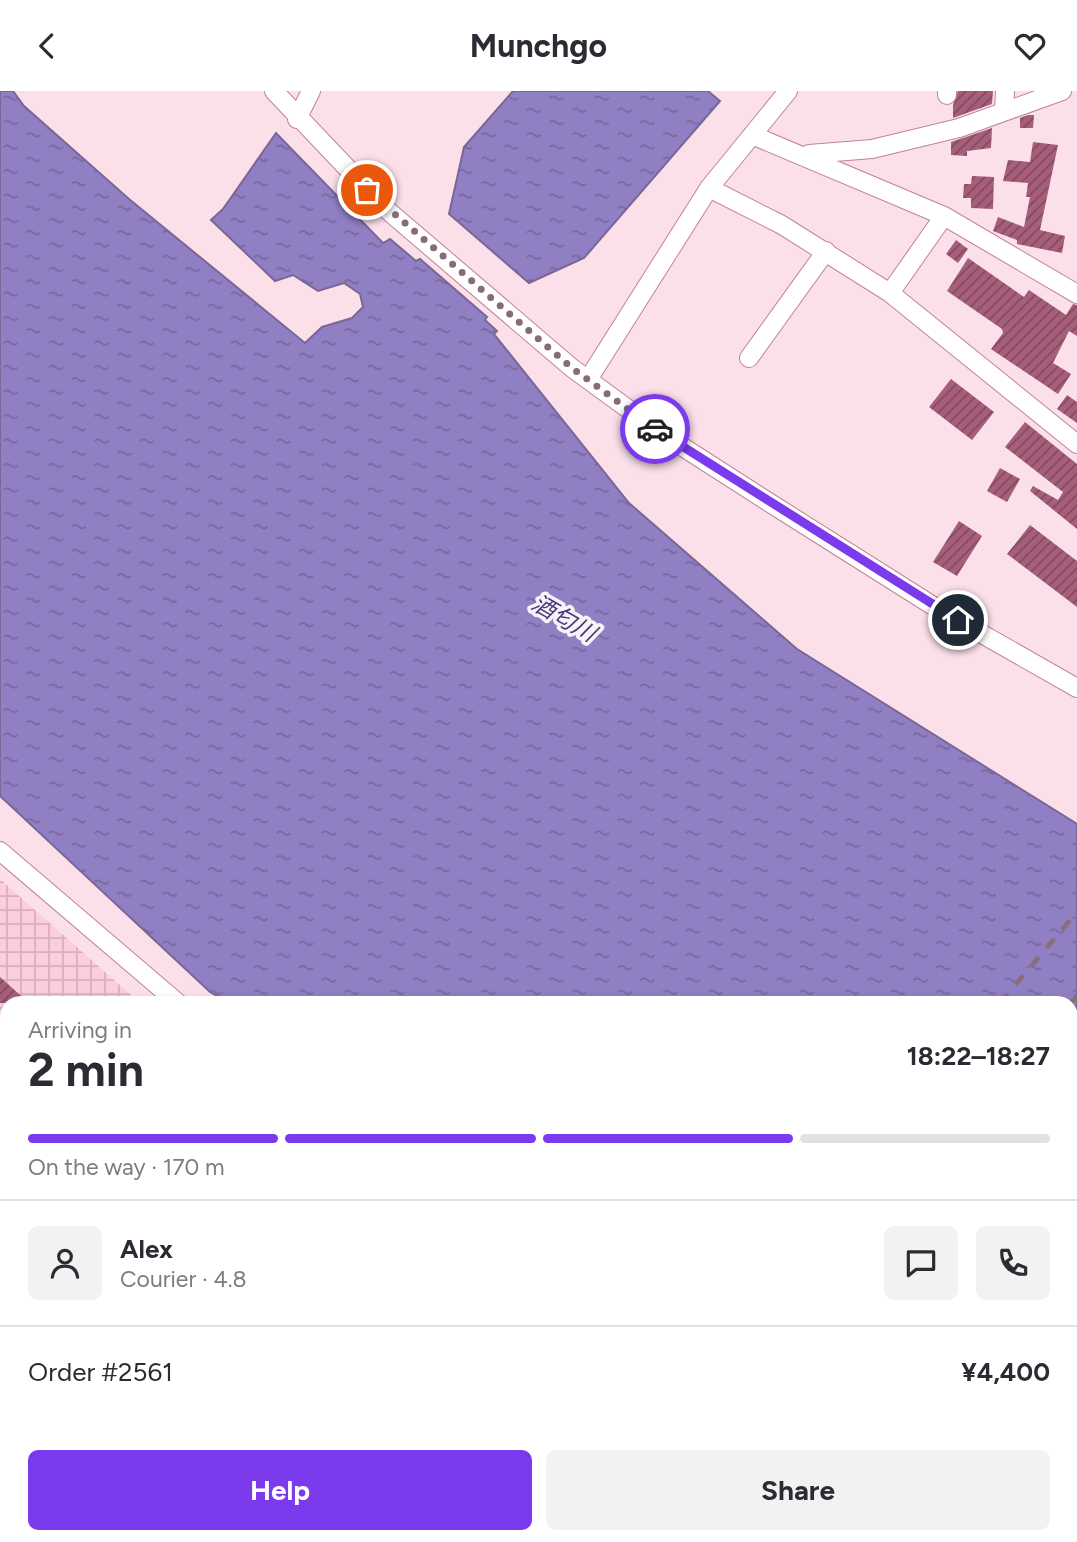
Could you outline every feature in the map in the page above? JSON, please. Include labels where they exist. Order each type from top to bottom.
[{"type":"street","points":[[274,91],[386,209],[572,368],[661,433],[781,510],[938,609],[1077,688]]},
{"type":"street","points":[[298,119],[312,91]]},
{"type":"street","points":[[589,378],[709,188],[788,91]]},
{"type":"street","points":[[1004,111],[1005,91]]},
{"type":"street","points":[[803,154],[872,149],[959,128],[1062,91]]},
{"type":"street","points":[[752,135],[944,215],[1077,294]]},
{"type":"street","points":[[709,188],[782,225],[890,293],[1077,444]]},
{"type":"street","points":[[890,293],[944,215]]},
{"type":"street","points":[[749,358],[826,251]]},
{"type":"street","points":[[0,851],[170,996]]},
{"type":"shaded area","points":[[0,879],[132,996],[0,996]]},
{"type":"water","name":"酒匂川","points":[[0,91],[13,91],[24,106],[129,199],[305,343],[322,327],[352,318],[363,307],[360,294],[344,283],[318,291],[293,275],[275,281],[211,220],[223,209],[276,133],[383,243],[390,239],[416,261],[420,259],[487,317],[485,320],[497,331],[494,334],[629,503],[797,649],[1077,824],[1077,996],[217,996],[0,796]]},
{"type":"water","points":[[513,91],[708,91],[720,101],[584,258],[529,283],[449,214],[464,147]]},
{"type":"building","points":[[958,91],[993,91],[992,104],[953,118],[953,105]]},
{"type":"building","points":[[1034,115],[1033,128],[1020,128],[1020,118]]},
{"type":"building","points":[[992,128],[991,148],[967,151],[967,156],[951,155],[951,142]]},
{"type":"building","points":[[1033,142],[1058,145],[1040,230],[1065,236],[1062,253],[1017,244],[1017,240],[993,231],[998,217],[1024,227],[1030,197],[1026,197],[1028,183],[1003,181],[1008,160],[1030,162]]},
{"type":"building","points":[[972,176],[994,177],[993,209],[971,208],[971,198],[963,198],[964,184],[971,184]]},
{"type":"building","points":[[956,240],[968,249],[958,263],[946,254]]},
{"type":"building","points":[[968,258],[1024,297],[1029,290],[1066,315],[1073,304],[1077,305],[1077,336],[1069,331],[1053,363],[1071,374],[1058,394],[991,349],[1003,333],[1002,329],[947,291]]},
{"type":"building","points":[[951,379],[994,412],[972,440],[929,407]]},
{"type":"building","points":[[1067,395],[1077,402],[1077,423],[1057,409]]},
{"type":"building","points":[[1025,422],[1077,464],[1077,529],[1030,491],[1033,486],[1058,500],[1063,492],[1005,447]]},
{"type":"building","points":[[1000,468],[1020,479],[1007,502],[987,491]]},
{"type":"building","points":[[959,521],[982,536],[957,576],[933,562]]},
{"type":"building","points":[[1030,525],[1077,561],[1077,607],[1007,554]]},
{"type":"building","points":[[0,977],[21,996],[0,996]]},
{"type":"railway","points":[[1006,996],[1077,912]]},
{"type":"way so far","points":[[367,190],[572,368],[655,429]]},
{"type":"route","points":[[655,429],[958,620]]}]
